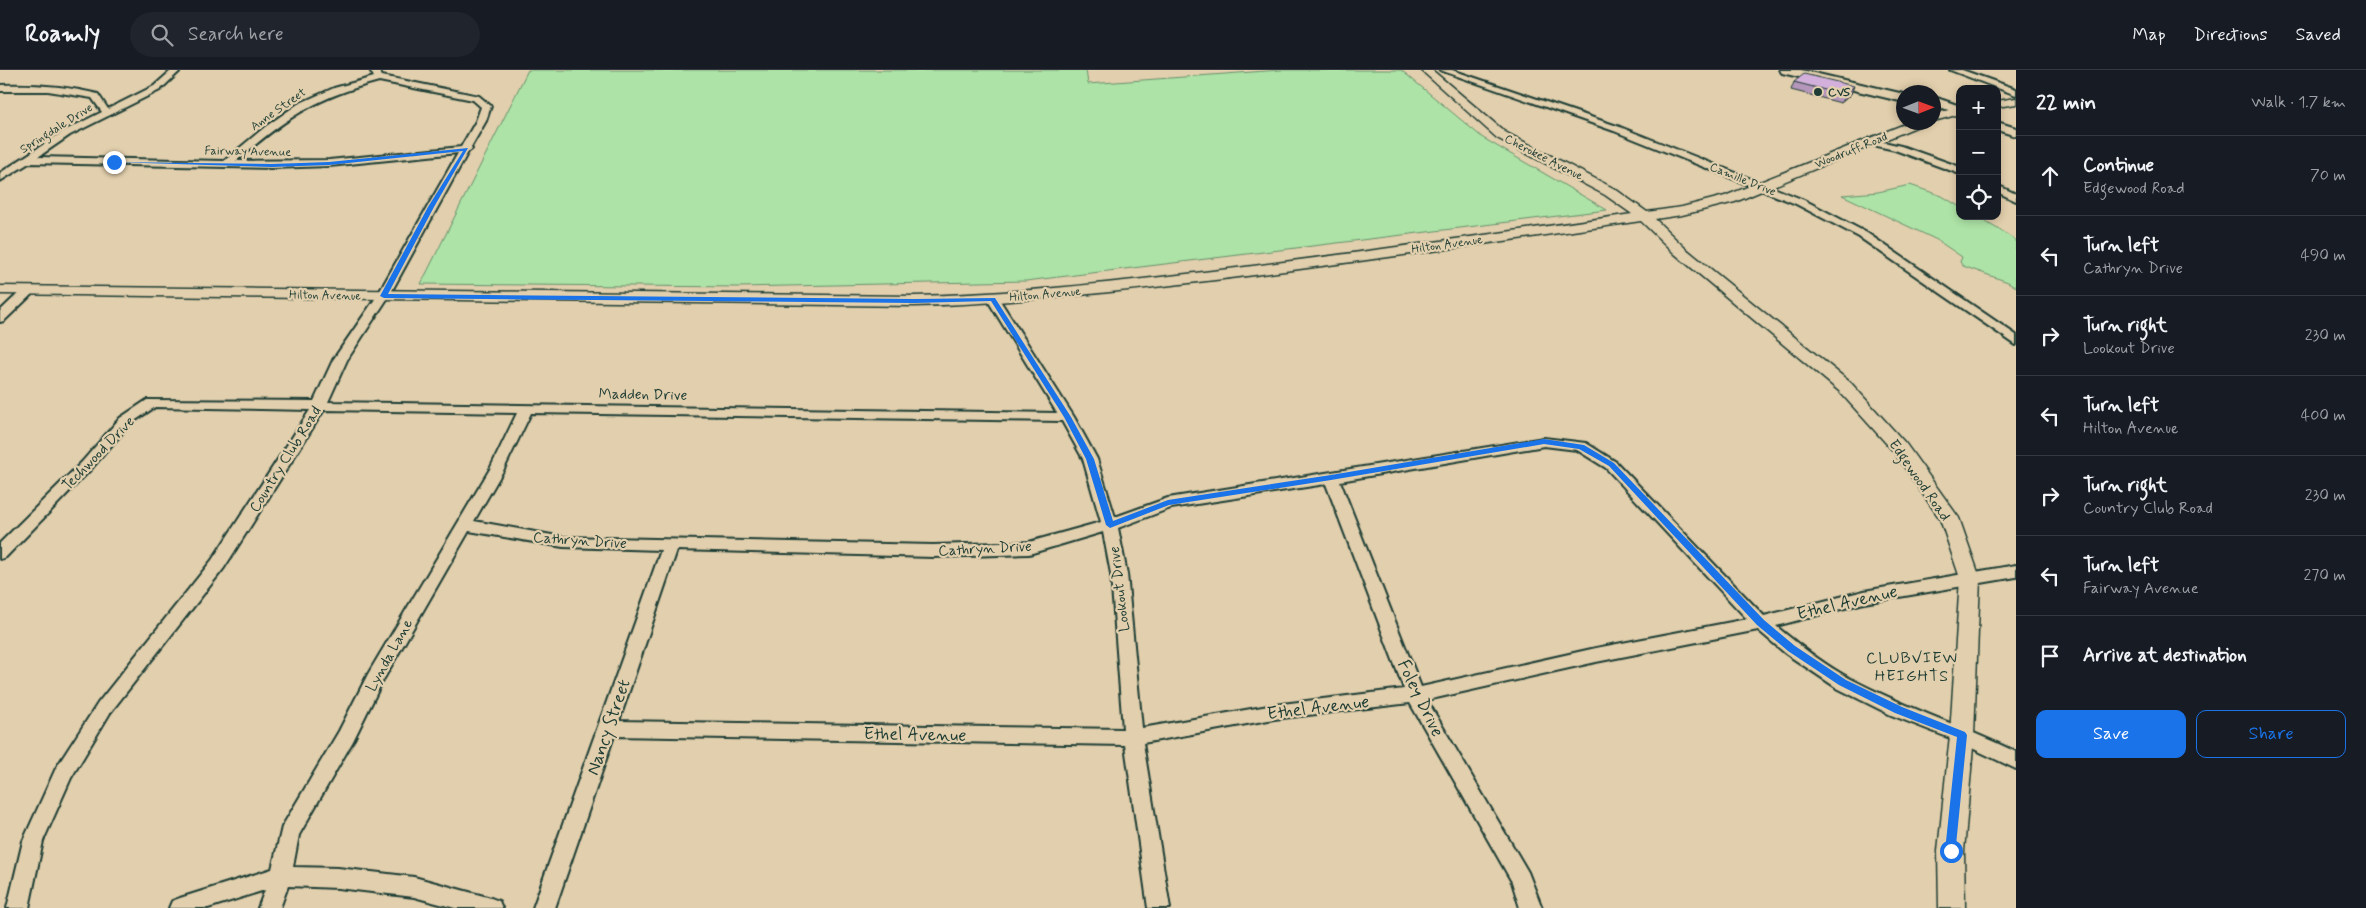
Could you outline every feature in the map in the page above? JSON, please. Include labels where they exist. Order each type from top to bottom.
[{"type":"main road","points":[[1786,70],[1896,96]]},
{"type":"main road","points":[[1806,70],[1896,91]]},
{"type":"main road","points":[[1941,104],[1956,111]]},
{"type":"main road","points":[[1941,108],[1956,112]]},
{"type":"main road","points":[[2001,122],[2016,127]]},
{"type":"main road","points":[[2001,127],[2016,132]]},
{"type":"street","name":"Springdale Drive","points":[[0,178],[67,133],[157,88],[177,70]]},
{"type":"street","points":[[1954,70],[2016,92]]},
{"type":"street","points":[[1428,72],[1446,71]]},
{"type":"street","name":"Camille Drive","points":[[1446,71],[1617,129],[1800,202],[1862,235],[2016,341]]},
{"type":"street","name":"Cherokee Avenue","points":[[1428,72],[1501,135],[1610,192],[1645,217]]},
{"type":"street","name":"Country Club Road","points":[[18,908],[33,840],[63,774],[104,708],[218,564],[319,406],[340,360],[384,296],[435,200],[482,121],[486,106],[476,98],[376,74]]},
{"type":"street","name":"Anne Street","points":[[227,164],[275,124],[311,100],[376,74]]},
{"type":"street","points":[[0,88],[45,87],[78,91],[95,96],[106,112]]},
{"type":"street","points":[[2001,103],[2016,101]]},
{"type":"street","points":[[1941,116],[1956,112]]},
{"type":"street","name":"Woodruff Road","points":[[1808,168],[1902,130]]},
{"type":"street","points":[[1871,142],[1898,148],[1956,170]]},
{"type":"street","name":"Fairway Avenue","points":[[28,160],[272,165],[329,163],[467,149]]},
{"type":"street","name":"Hilton Avenue","points":[[0,290],[914,301],[993,299],[1058,294],[1342,260],[1645,217],[1705,206],[1808,168]]},
{"type":"street","name":"Edgewood Road","points":[[1645,217],[1680,251],[1845,386],[1900,448],[1949,518],[1970,578],[1962,735],[1951,851],[1952,908]]},
{"type":"street","points":[[0,318],[28,291]]},
{"type":"street","name":"Lookout Drive","points":[[993,299],[1067,417],[1090,459],[1110,525],[1119,574],[1133,737],[1159,908]]},
{"type":"street","name":"Techwood Drive","points":[[0,553],[87,465],[125,421],[138,412],[152,403],[218,404]]},
{"type":"street","name":"Madden Drive","points":[[218,404],[1067,417]]},
{"type":"street","name":"Lynda Lane","points":[[269,908],[281,876],[289,832],[346,736],[374,679],[498,468],[526,409]]},
{"type":"street","name":"Cathryn Drive","points":[[464,524],[510,534],[563,542],[932,551],[1029,548],[1110,525],[1168,502],[1331,478],[1544,442],[1581,446],[1612,465],[1761,622],[1791,648],[1843,683],[1898,710],[1962,735],[2016,761]]},
{"type":"street","name":"Foley Drive","points":[[1331,478],[1415,695],[1521,879],[1531,908]]},
{"type":"street","name":"Nancy Street","points":[[544,908],[670,545]]},
{"type":"street","name":"Ethel Avenue","points":[[608,728],[1133,737],[1274,712],[1415,695],[1596,655],[1761,622],[1864,597],[2016,571]]},
{"type":"street","points":[[180,908],[281,876],[338,878],[414,887],[491,908]]},
{"type":"green space","points":[[528,70],[1086,70],[1088,84],[1280,70],[1401,70],[1483,138],[1607,210],[1026,281],[739,287],[421,284]]},
{"type":"green space","points":[[1910,185],[1942,196],[1956,205],[1956,220],[1983,220],[2016,240],[2016,287],[2008,282],[1963,266],[1960,262],[1962,257],[1937,240],[1842,195],[1878,192]]},
{"type":"building","points":[[1804,74],[1854,86],[1845,95],[1794,82]]},
{"type":"place","name":"CVS","points":[[1818,92]]},
{"type":"district","name":"CLUBVIEW HEIGHTS","points":[[1912,666]]},
{"type":"route","points":[[114,162],[272,165],[329,163],[467,149],[431,207],[384,296],[914,301],[993,299],[1067,417],[1090,459],[1110,525],[1168,502],[1331,478],[1544,442],[1581,446],[1612,465],[1761,622],[1791,648],[1843,683],[1898,710],[1962,735],[1951,851]]}]
